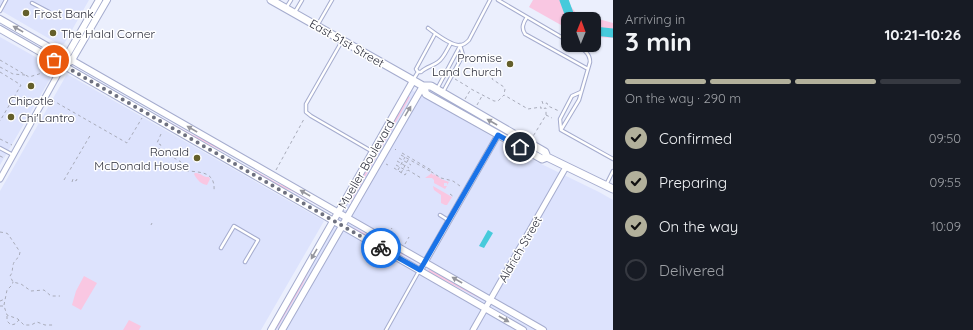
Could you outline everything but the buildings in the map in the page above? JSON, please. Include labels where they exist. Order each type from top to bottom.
[{"type":"main road","name":"East 51st Street","points":[[274,1],[413,81],[423,86],[431,86],[545,152],[547,157],[613,190]]},
{"type":"main road","name":"East 51st Street","points":[[423,86],[426,94],[542,159],[547,157]]},
{"type":"street","points":[[0,179],[98,0]]},
{"type":"street","points":[[63,65],[72,60],[107,0]]},
{"type":"street","points":[[0,19],[543,330]]},
{"type":"street","points":[[0,29],[523,330]]},
{"type":"street","name":"Mueller Boulevard","points":[[271,330],[413,81]]},
{"type":"street","name":"Mueller Boulevard","points":[[282,330],[423,86]]},
{"type":"street","points":[[420,270],[498,135]]},
{"type":"street","name":"Aldrich Street","points":[[473,330],[566,167]]},
{"type":"lane","points":[[0,11],[6,0]]},
{"type":"lane","points":[[286,9],[291,0]]},
{"type":"lane","points":[[294,13],[302,1],[297,0]]},
{"type":"lane","points":[[317,26],[332,0]]},
{"type":"lane","points":[[440,92],[460,45],[469,40],[490,0]]},
{"type":"lane","points":[[498,0],[561,37]]},
{"type":"lane","points":[[32,3],[49,12]]},
{"type":"lane","points":[[527,17],[523,24],[523,31],[525,34],[588,70]]},
{"type":"lane","points":[[428,28],[435,34],[451,43],[460,45]]},
{"type":"lane","points":[[413,81],[418,72],[416,69],[435,34]]},
{"type":"lane","points":[[343,41],[306,104],[306,112],[310,116],[373,152]]},
{"type":"lane","points":[[418,72],[421,72],[438,62],[451,43]]},
{"type":"lane","points":[[440,92],[463,55],[460,45]]},
{"type":"lane","points":[[561,130],[579,100],[582,92],[590,57],[586,52]]},
{"type":"lane","points":[[561,130],[560,119],[572,96],[582,92]]},
{"type":"lane","points":[[561,130],[613,160]]},
{"type":"lane","points":[[0,148],[13,155]]},
{"type":"lane","points":[[605,185],[613,171]]},
{"type":"lane","points":[[440,215],[449,220]]},
{"type":"lane","points":[[221,248],[234,226],[258,240],[245,262]]},
{"type":"lane","points":[[386,330],[420,270]]},
{"type":"path","points":[[0,60],[29,77],[52,67]]},
{"type":"path","points":[[0,68],[16,76],[25,75]]},
{"type":"path","points":[[456,76],[455,80],[494,101],[498,101],[504,95],[505,89],[492,79],[495,73],[489,70]]},
{"type":"path","points":[[0,72],[21,84],[0,121]]},
{"type":"path","points":[[465,100],[471,89]]},
{"type":"path","points":[[476,106],[482,95]]},
{"type":"path","points":[[504,95],[528,109],[541,107],[541,109],[548,108],[548,106]]},
{"type":"path","points":[[52,100],[127,143],[142,117]]},
{"type":"path","points":[[543,104],[547,103],[548,106],[563,114]]},
{"type":"path","points":[[541,107],[540,105],[543,104]]},
{"type":"path","points":[[532,138],[546,115],[546,108]]},
{"type":"path","points":[[546,115],[552,118]]},
{"type":"path","points":[[276,170],[304,119]]},
{"type":"path","points":[[64,180],[91,134]]},
{"type":"path","points":[[161,134],[157,143],[161,145],[159,149],[181,162],[178,169],[201,172],[210,176],[213,181],[214,191]]},
{"type":"path","points":[[0,139],[12,145]]},
{"type":"path","points":[[430,171],[431,170],[402,154],[441,178],[460,186]]},
{"type":"path","points":[[0,156],[4,158]]},
{"type":"path","points":[[397,170],[405,157]]},
{"type":"path","points":[[399,158],[411,165]]},
{"type":"path","points":[[401,173],[409,159]]},
{"type":"path","points":[[397,161],[408,170]]},
{"type":"path","points":[[394,168],[405,175],[413,162]]},
{"type":"path","points":[[396,165],[421,178]]},
{"type":"path","points":[[72,182],[73,179],[76,181],[77,179]]},
{"type":"path","points":[[450,194],[454,196]]},
{"type":"path","points":[[388,234],[392,228]]},
{"type":"path","points":[[0,232],[8,234],[20,252],[19,257],[14,260],[12,267],[12,273],[10,276],[13,282],[21,284],[31,291],[44,290],[51,296],[60,296]]},
{"type":"path","points":[[405,244],[409,237]]},
{"type":"path","points":[[4,306],[7,290],[13,282]]},
{"type":"path","points":[[6,299],[0,301],[4,306],[7,321],[11,325],[15,324],[19,320]]},
{"type":"path","points":[[7,316],[19,320],[24,326],[37,322],[44,325],[54,325]]},
{"type":"shaded area","points":[[0,0],[89,0],[64,44],[60,45],[0,10]]},
{"type":"shaded area","points":[[533,0],[568,0],[569,4],[575,12],[561,12],[561,25],[529,7]]},
{"type":"shaded area","points":[[601,20],[613,23],[613,38],[601,37]]},
{"type":"shaded area","points":[[0,37],[48,64],[52,71],[50,79],[0,165]]},
{"type":"shaded area","points":[[67,74],[324,221],[261,330],[0,330],[0,191]]},
{"type":"shaded area","points":[[410,89],[529,158],[613,200],[613,330],[271,330]]},
{"type":"shaded area","points":[[408,96],[410,97],[348,207],[375,153]]},
{"type":"shaded area","points":[[160,117],[207,141],[232,156],[190,135]]},
{"type":"shaded area","points":[[252,170],[291,189],[326,210],[292,191],[276,185]]},
{"type":"shaded area","points":[[432,173],[432,175],[434,173],[433,176],[435,174],[435,176],[436,175],[449,182],[447,185],[447,183],[444,183],[444,186],[447,186],[445,189],[434,183],[432,178],[425,178]]},
{"type":"shaded area","points":[[194,174],[209,177],[210,179],[207,185],[198,180]]},
{"type":"shaded area","points":[[433,186],[452,197],[447,205],[441,203],[441,195],[434,190]]},
{"type":"shaded area","points":[[354,228],[400,251],[417,262],[353,229]]},
{"type":"shaded area","points":[[310,268],[303,284],[276,330],[280,319]]},
{"type":"shaded area","points":[[429,269],[481,298],[481,299],[428,272]]},
{"type":"shaded area","points":[[84,276],[97,283],[81,310],[72,305],[76,291]]},
{"type":"shaded area","points":[[129,320],[141,326],[139,330],[123,330]]},
{"type":"water","points":[[488,230],[493,233],[484,248],[479,246]]},
{"type":"waterway","points":[[564,0],[568,12]]},
{"type":"waterway","points":[[601,32],[613,33]]},
{"type":"way so far","points":[[54,60],[381,248]]},
{"type":"place","name":"Frost Bank","points":[[26,13]]},
{"type":"place","name":"The Halal Corner","points":[[53,33]]},
{"type":"place","name":"Promise Land Church","points":[[510,64]]},
{"type":"place","name":"Chipotle","points":[[31,86]]},
{"type":"place","name":"Chi'Lantro","points":[[11,117]]},
{"type":"place","name":"Ronald McDonald House","points":[[197,158]]},
{"type":"route","points":[[381,248],[420,270],[498,135],[520,147]]}]
